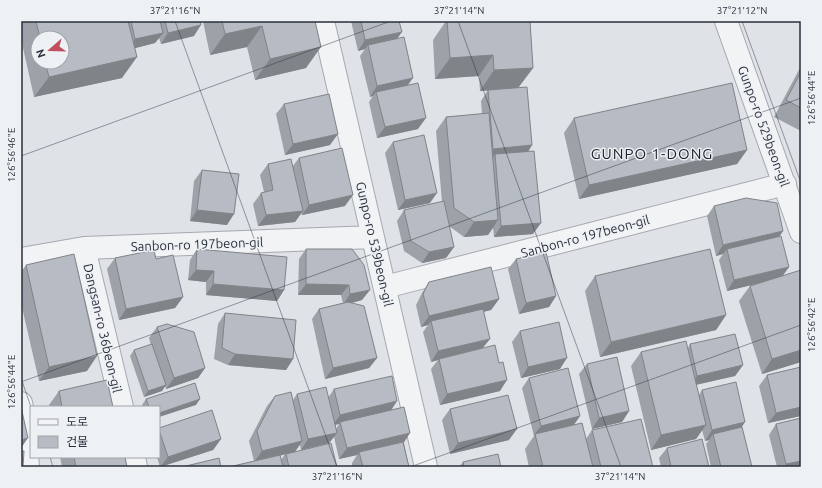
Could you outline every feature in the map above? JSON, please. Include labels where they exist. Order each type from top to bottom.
[{"type":"street","name":"Gunpo-ro 539beon-gil","points":[[323,21],[426,467]]},
{"type":"street","name":"Gunpo-ro 529beon-gil","points":[[726,21],[801,232]]},
{"type":"street","name":"Sanbon-ro 197beon-gil","points":[[385,287],[785,184]]},
{"type":"street","name":"Sanbon-ro 197beon-gil","points":[[21,259],[84,248],[373,237]]},
{"type":"street","name":"Dangsan-ro 36beon-gil","points":[[84,248],[122,406]]},
{"type":"street","points":[[21,403],[24,416],[28,467]]},
{"type":"building","points":[[36,21],[128,21],[137,57],[49,77],[47,70],[70,70],[70,30],[38,30]]},
{"type":"building","points":[[131,21],[160,21],[163,33],[135,39]]},
{"type":"building","points":[[165,21],[200,21],[201,25],[168,33]]},
{"type":"building","points":[[222,21],[315,21],[321,47],[270,59],[262,26],[225,34]]},
{"type":"building","points":[[361,21],[399,21],[402,32],[365,40]]},
{"type":"building","points":[[447,21],[530,21],[533,68],[494,70],[493,55],[450,58]]},
{"type":"building","points":[[404,37],[413,78],[377,86],[368,45]]},
{"type":"building","points":[[801,72],[801,108],[786,100]]},
{"type":"building","points":[[418,83],[426,118],[385,127],[376,92]]},
{"type":"building","points":[[732,83],[747,150],[589,185],[574,118]]},
{"type":"building","points":[[527,87],[532,145],[493,149],[488,90]]},
{"type":"building","points":[[329,94],[338,134],[293,144],[284,104]]},
{"type":"building","points":[[489,113],[498,220],[474,222],[454,208],[446,117]]},
{"type":"building","points":[[424,135],[437,193],[405,200],[393,142]]},
{"type":"building","points":[[342,148],[353,195],[309,205],[299,158]]},
{"type":"building","points":[[534,151],[541,223],[501,226],[495,154]]},
{"type":"building","points":[[291,159],[303,211],[266,215],[261,193],[273,190],[268,164]]},
{"type":"building","points":[[202,170],[239,174],[234,214],[197,210]]},
{"type":"building","points":[[746,198],[777,203],[783,231],[723,245],[714,206]]},
{"type":"building","points":[[444,201],[454,247],[429,252],[411,241],[404,210]]},
{"type":"building","points":[[781,236],[789,267],[734,280],[727,249]]},
{"type":"building","points":[[197,249],[287,257],[284,290],[213,284],[214,271],[196,270]]},
{"type":"building","points":[[306,249],[352,249],[364,265],[370,290],[350,294],[349,285],[306,284]]},
{"type":"building","points":[[710,249],[726,315],[611,342],[595,276]]},
{"type":"building","points":[[154,250],[156,259],[173,255],[183,297],[126,309],[115,258]]},
{"type":"building","points":[[546,252],[556,296],[526,303],[516,259]]},
{"type":"building","points":[[74,254],[97,356],[49,367],[26,265]]},
{"type":"building","points":[[491,267],[499,299],[429,316],[423,294],[429,282]]},
{"type":"building","points":[[801,270],[801,350],[772,359],[750,286]]},
{"type":"building","points":[[348,302],[364,306],[377,358],[333,368],[319,309]]},
{"type":"building","points":[[483,309],[490,339],[438,351],[431,321]]},
{"type":"building","points":[[225,313],[296,320],[293,359],[235,354],[222,348]]},
{"type":"building","points":[[559,322],[567,358],[528,367],[520,331]]},
{"type":"building","points":[[167,324],[194,332],[205,368],[174,378],[157,327]]},
{"type":"building","points":[[735,334],[743,365],[697,376],[690,344]]},
{"type":"building","points":[[686,341],[706,425],[661,435],[641,352]]},
{"type":"building","points":[[152,344],[166,385],[148,391],[134,350]]},
{"type":"building","points":[[495,345],[499,363],[503,362],[507,380],[447,394],[439,359]]},
{"type":"building","points":[[617,357],[629,411],[599,418],[587,364]]},
{"type":"building","points":[[801,367],[801,407],[776,413],[767,375]]},
{"type":"building","points":[[568,368],[580,416],[541,426],[529,378]]},
{"type":"building","points":[[392,376],[397,401],[340,415],[334,389]]},
{"type":"building","points":[[107,380],[113,406],[62,406],[59,391]]},
{"type":"building","points":[[736,382],[745,422],[712,430],[702,390]]},
{"type":"building","points":[[195,383],[200,399],[160,413],[160,406],[149,406],[146,399]]},
{"type":"building","points":[[326,387],[337,433],[308,439],[297,394]]},
{"type":"building","points":[[291,392],[302,441],[262,451],[257,431],[275,396]]},
{"type":"building","points":[[508,395],[517,429],[458,443],[450,409]]},
{"type":"building","points":[[21,407],[28,438],[21,440]]},
{"type":"building","points":[[404,407],[410,433],[347,448],[340,422]]},
{"type":"building","points":[[212,410],[221,439],[168,457],[160,433],[160,428]]},
{"type":"building","points":[[801,418],[801,461],[786,464],[776,424]]},
{"type":"building","points":[[641,419],[653,467],[601,467],[592,430]]},
{"type":"building","points":[[582,423],[593,467],[543,467],[535,434]]},
{"type":"building","points":[[742,427],[752,467],[721,467],[713,434]]},
{"type":"building","points":[[702,439],[709,467],[671,467],[667,448]]},
{"type":"building","points":[[403,442],[409,467],[363,467],[359,452]]},
{"type":"building","points":[[331,443],[337,467],[289,467],[286,454]]},
{"type":"building","points":[[21,451],[24,451],[23,467],[21,467]]},
{"type":"building","points":[[498,454],[501,467],[464,467],[463,462]]},
{"type":"building","points":[[280,455],[283,467],[229,467]]},
{"type":"building","points":[[74,458],[125,458],[127,467],[76,467]]},
{"type":"building","points":[[219,458],[221,467],[182,467]]},
{"type":"district","name":"GUNPO 1-DONG","points":[[652,153]]}]
